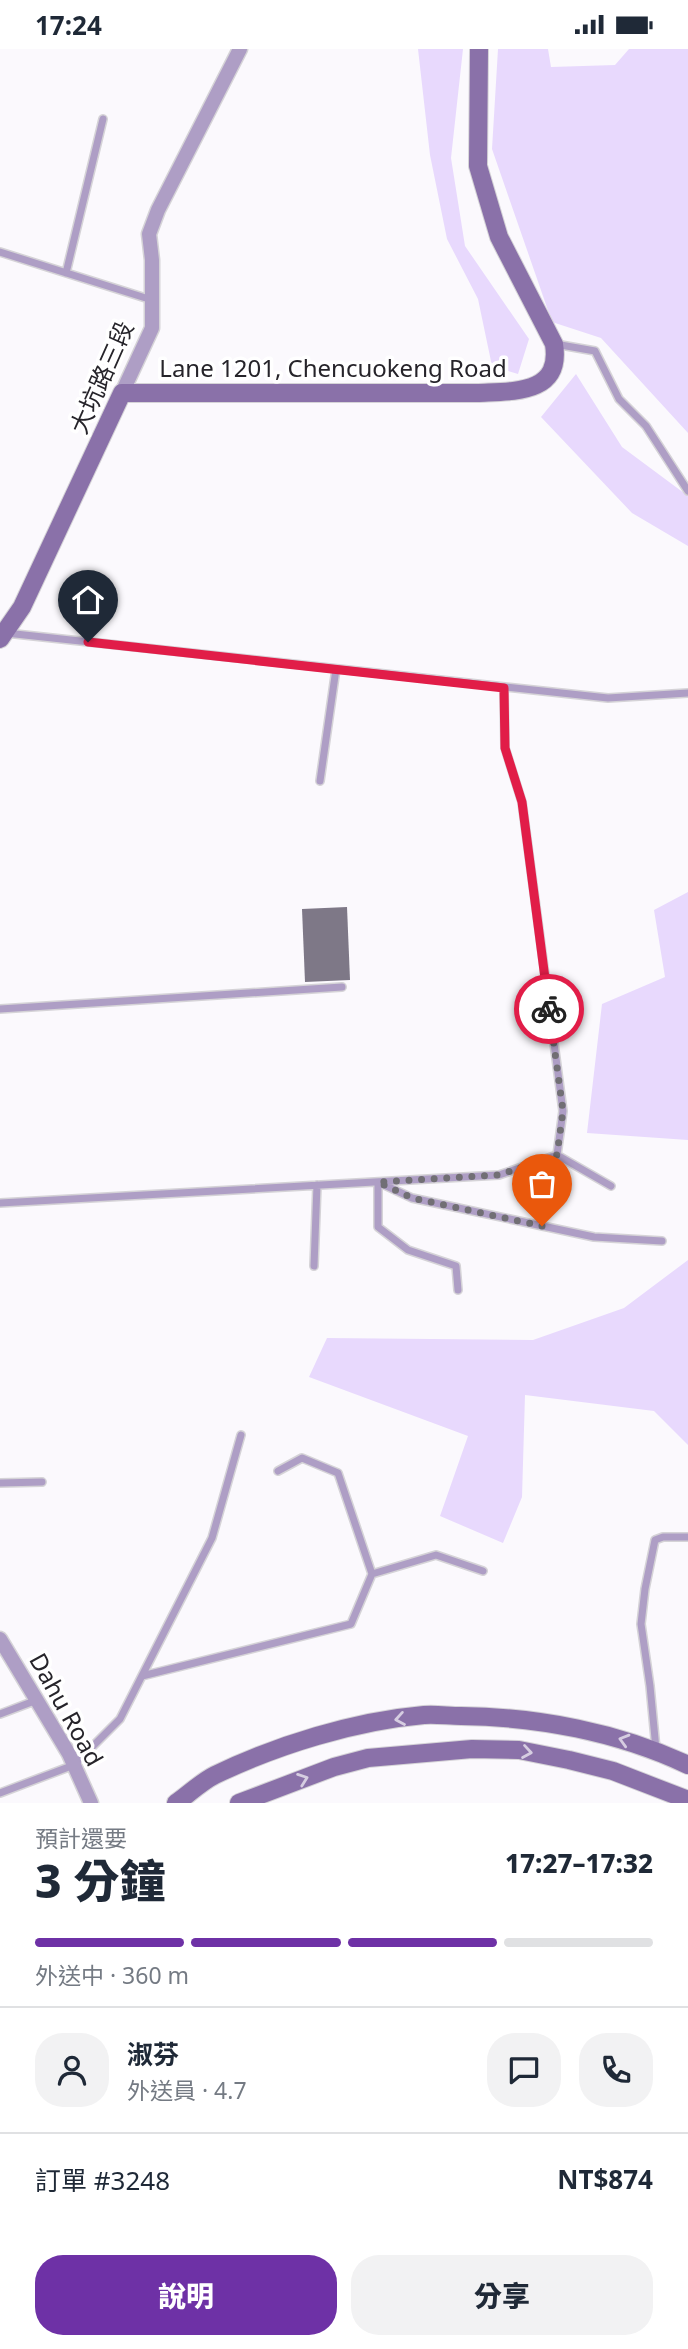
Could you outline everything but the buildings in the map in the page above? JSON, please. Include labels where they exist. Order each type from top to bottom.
[{"type":"street","name":"大坑路三段","points":[[3,636],[28,594],[152,328],[152,260],[149,234],[158,210],[240,49]]},
{"type":"street","points":[[479,49],[478,166],[499,237],[554,344]]},
{"type":"street","name":"Lane 1201, Chencuokeng Road","points":[[122,393],[514,391],[536,387],[549,375],[556,356],[554,344]]},
{"type":"street","name":"Dahu Road","points":[[2,1645],[74,1765],[91,1803]]},
{"type":"street","points":[[176,1803],[213,1777],[268,1752],[353,1727],[425,1715],[499,1716],[600,1733],[656,1749],[688,1765]]},
{"type":"street","points":[[239,1803],[334,1767],[368,1758],[472,1749],[519,1750],[569,1760],[613,1771],[688,1800]]},
{"type":"lane","points":[[66,273],[103,119]]},
{"type":"lane","points":[[0,252],[153,300]]},
{"type":"lane","points":[[554,344],[595,351],[619,399],[646,426],[688,491]]},
{"type":"lane","points":[[3,636],[608,698],[688,693]]},
{"type":"lane","points":[[320,781],[336,669]]},
{"type":"lane","points":[[504,688],[505,748],[522,802],[563,1111],[557,1155]]},
{"type":"lane","points":[[0,1009],[342,987]]},
{"type":"lane","points":[[0,1203],[499,1175],[557,1155],[611,1186]]},
{"type":"lane","points":[[378,1182],[412,1198],[594,1237],[662,1241]]},
{"type":"lane","points":[[378,1182],[378,1227],[408,1249],[456,1266],[458,1290]]},
{"type":"lane","points":[[314,1266],[317,1185]]},
{"type":"lane","points":[[0,1793],[74,1765],[120,1719],[212,1538],[241,1435]]},
{"type":"lane","points":[[142,1676],[351,1624],[372,1574],[338,1473],[302,1458],[278,1471]]},
{"type":"lane","points":[[0,1483],[42,1482]]},
{"type":"lane","points":[[656,1749],[642,1636],[645,1589],[655,1540],[663,1537],[688,1537]]},
{"type":"lane","points":[[372,1574],[436,1555],[483,1570]]},
{"type":"lane","points":[[0,1714],[37,1700]]},
{"type":"shaded area","points":[[418,49],[463,49],[451,158],[465,246],[529,339],[518,374],[492,366],[478,299],[447,239],[430,155]]},
{"type":"shaded area","points":[[498,49],[548,49],[551,67],[615,65],[629,49],[688,49],[688,433],[601,338],[552,322],[492,149]]},
{"type":"shaded area","points":[[576,374],[622,447],[688,496],[688,546],[632,513],[541,417]]},
{"type":"shaded area","points":[[688,892],[688,1140],[587,1133],[602,1004],[665,977],[654,910]]},
{"type":"shaded area","points":[[688,1260],[688,1445],[654,1411],[525,1395],[522,1497],[503,1543],[440,1516],[468,1436],[309,1377],[327,1338],[533,1340],[624,1308]]},
{"type":"way so far","points":[[542,1226],[412,1198],[378,1182],[499,1175],[557,1155],[563,1111],[549,1009]]},
{"type":"route","points":[[88,642],[504,688],[505,748],[522,802],[549,1009]]}]
